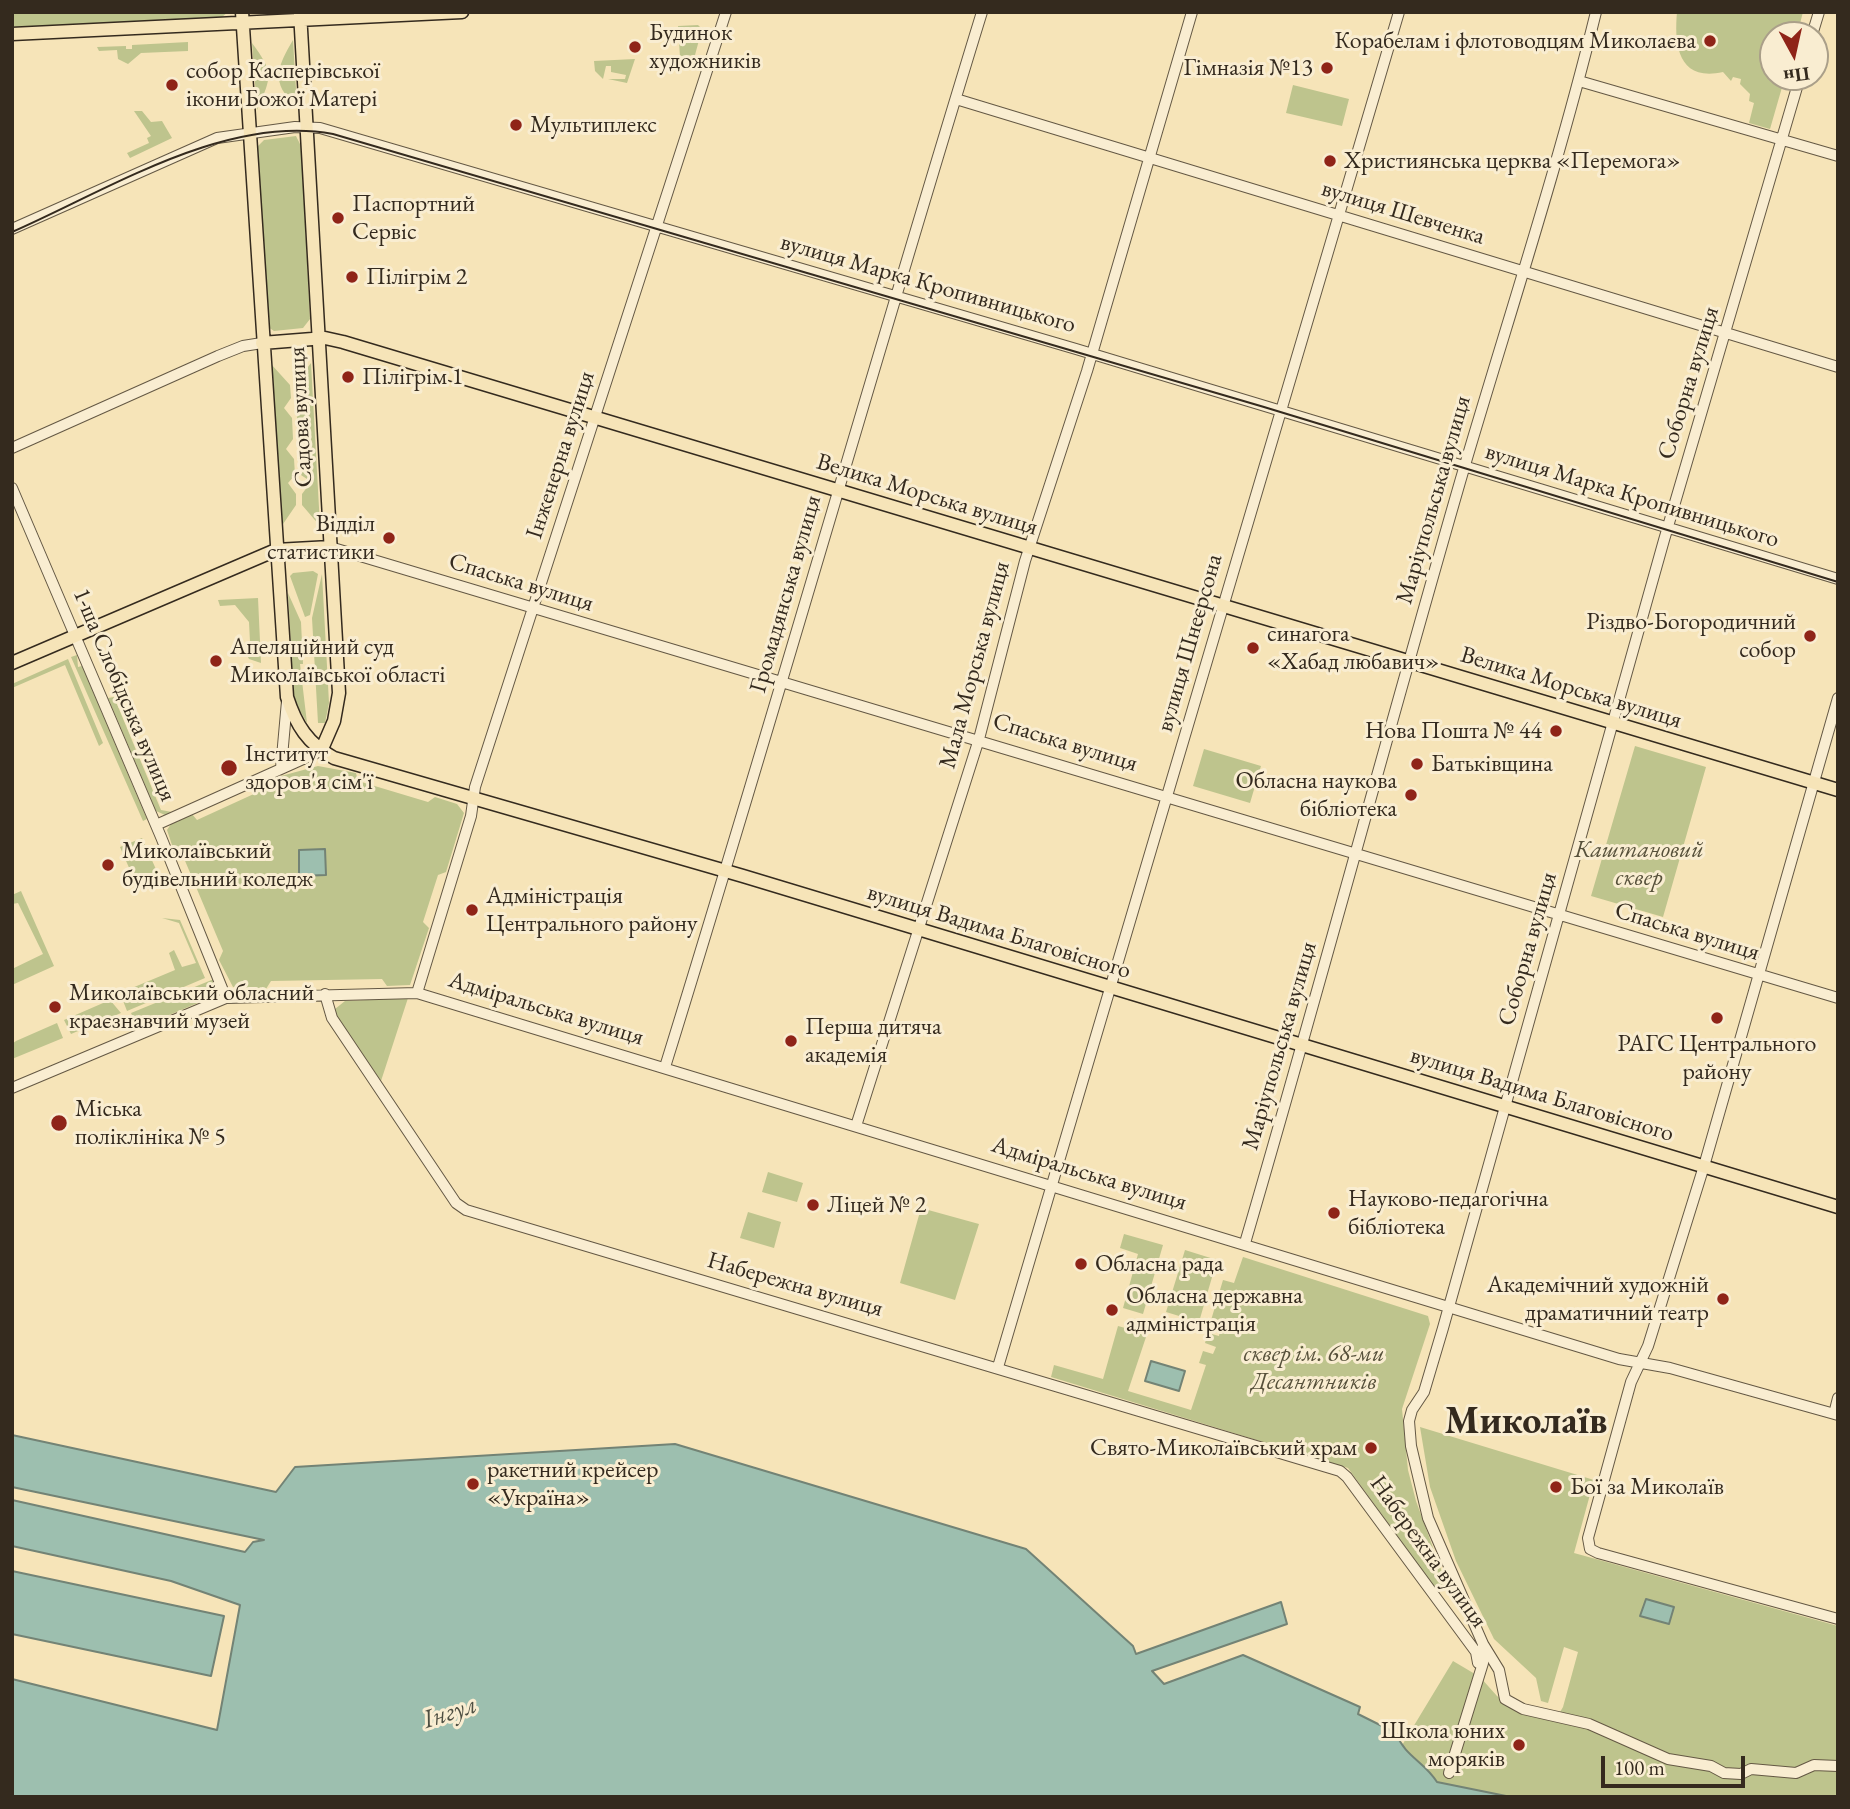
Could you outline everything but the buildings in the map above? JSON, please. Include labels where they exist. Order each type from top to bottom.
[{"type":"main road","points":[[12,34],[242,18],[463,12]]},
{"type":"main road","name":"Садова вулиця","points":[[242,18],[287,697],[296,725],[321,751],[334,721],[339,693],[300,16]]},
{"type":"main road","name":"Велика Морська вулиця","points":[[262,343],[318,339],[343,342],[1838,790]]},
{"type":"main road","name":"Спаська вулиця","points":[[12,663],[276,550],[330,547]]},
{"type":"main road","name":"вулиця Вадима Благовісного","points":[[321,751],[334,758],[473,800],[726,871],[1838,1207]]},
{"type":"street","name":"Інженерна вулиця","points":[[417,993],[471,816],[473,800],[533,609],[726,12]]},
{"type":"street","name":"Громадянська вулиця","points":[[666,1067],[783,681],[836,490],[982,12]]},
{"type":"street","name":"Мала Морська вулиця","points":[[856,1126],[979,739],[1029,548],[1092,354],[1192,12]]},
{"type":"street","name":"вулиця Шнеєрсона","points":[[998,1367],[1399,12]]},
{"type":"street","name":"Маріупольська вулиця","points":[[1245,1243],[1358,852],[1408,661],[1524,272],[1596,12]]},
{"type":"street","points":[[1579,81],[1838,156]]},
{"type":"street","name":"Соборна вулиця","points":[[1483,1644],[1440,1550],[1425,1509],[1411,1446],[1412,1410],[1424,1392],[1667,528],[1727,333],[1796,91]]},
{"type":"street","name":"вулиця Шевченка","points":[[956,99],[1838,367]]},
{"type":"street","name":"вулиця Марка Кропивницького","points":[[12,229],[195,147],[249,132],[307,127],[334,131],[1092,354],[1838,579]]},
{"type":"street","name":"Велика Морська вулиця","points":[[12,448],[218,356],[243,346],[262,343]]},
{"type":"street","name":"1-ша Слобідська вулиця","points":[[12,488],[156,825],[226,998]]},
{"type":"street","name":"Спаська вулиця","points":[[330,547],[1358,852],[1376,861],[1838,998]]},
{"type":"street","name":"Садова вулиця","points":[[281,768],[287,697]]},
{"type":"street","points":[[1838,698],[1704,1166],[1648,1346],[1632,1379],[1588,1538],[1590,1549],[1838,1619]]},
{"type":"street","points":[[156,825],[321,751]]},
{"type":"street","name":"Адміральська вулиця","points":[[325,994],[417,993],[1619,1359],[1836,1414]]},
{"type":"street","points":[[12,1088],[226,998],[325,994]]},
{"type":"street","name":"Набережна вулиця","points":[[325,994],[332,1018],[456,1203],[466,1210],[1340,1471],[1347,1476],[1476,1652],[1480,1677]]},
{"type":"street","points":[[1836,1414],[1838,1398]]},
{"type":"street","points":[[1450,1773],[1480,1677],[1483,1644]]},
{"type":"street","points":[[1483,1644],[1499,1670],[1505,1699],[1523,1709],[1589,1724],[1668,1759],[1711,1766],[1724,1773],[1741,1774],[1751,1769],[1796,1773],[1814,1765],[1838,1766]]},
{"type":"green space","points":[[12,12],[228,12],[222,17],[12,28]]},
{"type":"green space","points":[[1677,12],[1803,12],[1801,21],[1759,21],[1759,91],[1781,91],[1770,129],[1749,123],[1754,103],[1749,101],[1750,94],[1740,84],[1741,79],[1733,77],[1731,81],[1723,72],[1708,74],[1688,66],[1678,48]]},
{"type":"green space","points":[[698,25],[702,29],[695,55],[680,57],[678,26]]},
{"type":"green space","points":[[293,40],[297,106],[282,90],[279,82],[280,66]]},
{"type":"green space","points":[[188,42],[188,51],[141,53],[128,64],[118,59],[117,50],[99,51],[97,47],[126,46],[126,49],[132,49],[132,45]]},
{"type":"green space","points":[[252,43],[264,61],[268,75],[266,89],[257,110]]},
{"type":"green space","points":[[635,59],[627,83],[608,79],[625,79],[626,75],[611,72],[611,66],[606,66],[603,79],[595,71],[594,61]]},
{"type":"green space","points":[[1293,85],[1349,99],[1342,126],[1286,113]]},
{"type":"green space","points":[[134,111],[142,111],[151,122],[162,121],[172,138],[130,158],[127,153],[149,143],[147,138],[151,136]]},
{"type":"green space","points":[[296,136],[301,146],[310,319],[303,328],[274,331],[268,327],[258,146],[264,140]]},
{"type":"green space","points":[[311,363],[320,526],[302,505],[302,494],[308,486],[307,479],[301,475],[299,458],[306,449],[298,439],[297,417],[304,408],[296,398],[295,384]]},
{"type":"green space","points":[[271,364],[290,385],[291,398],[284,408],[292,418],[293,439],[286,449],[294,459],[295,475],[288,483],[296,494],[296,505],[281,527]]},
{"type":"green space","points":[[313,571],[318,574],[310,615],[305,617],[290,576],[293,573]]},
{"type":"green space","points":[[322,574],[329,703],[325,723],[318,723],[312,618]]},
{"type":"green space","points":[[288,593],[301,622],[303,664],[300,664],[307,723],[294,700]]},
{"type":"green space","points":[[258,598],[261,663],[249,659],[246,653],[250,642],[249,622],[235,605],[220,606],[218,600]]},
{"type":"green space","points":[[77,655],[78,667],[82,666],[147,819],[143,821],[71,657]]},
{"type":"green space","points":[[68,659],[103,743],[99,746],[65,665],[12,688],[12,684]]},
{"type":"green space","points":[[114,697],[161,810],[172,812],[165,815],[156,811],[108,698]]},
{"type":"green space","name":"Каштановий сквер","points":[[1635,746],[1706,767],[1663,917],[1591,896]]},
{"type":"green space","points":[[1204,749],[1261,766],[1250,803],[1193,786]]},
{"type":"green space","points":[[318,766],[356,773],[358,781],[428,802],[435,797],[457,804],[464,813],[446,872],[438,875],[423,922],[429,928],[410,985],[387,986],[382,979],[271,981],[266,989],[233,987],[219,960],[223,951],[183,856],[175,854],[167,830],[171,824],[192,814],[197,820],[269,787],[270,779]]},
{"type":"green space","points":[[142,838],[159,876],[137,886],[120,847]]},
{"type":"green space","points":[[21,891],[54,966],[12,985],[12,969],[43,954],[18,903],[12,904],[12,895]]},
{"type":"green space","points":[[162,918],[180,920],[205,978],[127,1011],[120,993],[175,970],[169,953],[174,950],[182,967],[196,963],[179,923]]},
{"type":"green space","points":[[214,979],[216,990],[212,997],[138,1028],[131,1013]]},
{"type":"green space","points":[[408,998],[381,1081],[337,1017],[335,1009],[345,1001]]},
{"type":"green space","points":[[110,1000],[121,1013],[71,1034],[64,1020]]},
{"type":"green space","points":[[57,1023],[63,1038],[12,1059],[12,1044]]},
{"type":"green space","points":[[768,1172],[803,1183],[797,1202],[762,1192]]},
{"type":"green space","points":[[921,1208],[979,1224],[955,1300],[900,1283]]},
{"type":"green space","points":[[748,1212],[781,1222],[774,1248],[740,1238]]},
{"type":"green space","points":[[1124,1234],[1163,1245],[1143,1314],[1123,1308],[1138,1254],[1120,1248]]},
{"type":"green space","points":[[1185,1250],[1217,1260],[1199,1322],[1166,1312]]},
{"type":"green space","name":"сквер ім. 68-ми Десантників","points":[[1243,1257],[1428,1316],[1430,1324],[1402,1409],[1408,1470],[1416,1501],[1446,1583],[1436,1589],[1348,1468],[1051,1377],[1054,1365],[1103,1379],[1118,1326],[1147,1334],[1128,1391],[1191,1410],[1206,1365],[1199,1363],[1203,1351],[1213,1354],[1216,1347],[1205,1343],[1208,1333],[1219,1336],[1220,1330],[1209,1327],[1223,1280],[1234,1283]]},
{"type":"green space","points":[[1420,1427],[1594,1480],[1574,1553],[1838,1626],[1838,1797],[1511,1797],[1437,1782],[1429,1771],[1401,1747],[1453,1661],[1480,1677],[1497,1696],[1515,1710],[1556,1719],[1563,1707],[1578,1652],[1564,1647],[1548,1703],[1541,1701],[1536,1678],[1494,1639],[1456,1561],[1430,1487]]},
{"type":"water","points":[[325,849],[326,875],[299,876],[299,850]]},
{"type":"water","points":[[1151,1361],[1185,1371],[1179,1391],[1145,1381]]},
{"type":"water","name":"Інгул","points":[[12,1435],[276,1492],[295,1467],[675,1444],[1026,1549],[1133,1646],[1136,1654],[1281,1602],[1287,1624],[1152,1671],[1164,1684],[1243,1655],[1360,1707],[1358,1714],[1396,1733],[1404,1748],[1437,1782],[1511,1797],[12,1797],[12,1679],[217,1730],[240,1605],[171,1581],[12,1546],[12,1500],[245,1552],[253,1542],[264,1540],[12,1487]]},
{"type":"water","points":[[12,1571],[224,1616],[211,1676],[12,1634]]},
{"type":"water","points":[[1646,1599],[1674,1607],[1669,1624],[1640,1616]]},
{"type":"tram line","points":[[12,232],[128,177],[210,145],[251,135],[292,131],[333,134],[1264,407],[1838,582]]},
{"type":"place","name":"Корабелам і флотоводцям Миколаєва","points":[[1710,41]]},
{"type":"place","name":"Будинок художників","points":[[635,47]]},
{"type":"place","name":"Гімназія №13","points":[[1327,68]]},
{"type":"place","name":"собор Касперівської ікони Божої Матері","points":[[172,85]]},
{"type":"place","name":"Мультиплекс","points":[[516,125]]},
{"type":"place","name":"Християнська церква «Перемога»","points":[[1330,161]]},
{"type":"place","name":"Паспортний Сервіс","points":[[338,218]]},
{"type":"place","name":"Пілігрім 2","points":[[352,277]]},
{"type":"place","name":"Пілігрім 1","points":[[348,377]]},
{"type":"place","name":"Відділ статистики","points":[[389,538]]},
{"type":"place","name":"Різдво-Богородичний собор","points":[[1810,636]]},
{"type":"place","name":"синагога «Хабад любавич»","points":[[1253,648]]},
{"type":"place","name":"Апеляційний суд Миколаївської області","points":[[216,661]]},
{"type":"place","name":"Нова Пошта № 44","points":[[1556,731]]},
{"type":"place","name":"Батьківщина","points":[[1417,764]]},
{"type":"place","name":"Інститут здоров'я сім'ї","points":[[229,768]]},
{"type":"place","name":"Обласна наукова бібліотека","points":[[1411,795]]},
{"type":"place","name":"Миколаївський будівельний коледж","points":[[108,865]]},
{"type":"place","name":"Адміністрація Центрального району","points":[[472,910]]},
{"type":"place","name":"Миколаївський обласний краєзнавчий музей","points":[[55,1007]]},
{"type":"place","name":"РАГС Центрального району","points":[[1717,1018]]},
{"type":"place","name":"Перша дитяча академія","points":[[791,1041]]},
{"type":"place","name":"Міська поліклініка № 5","points":[[59,1123]]},
{"type":"place","name":"Ліцей № 2","points":[[813,1205]]},
{"type":"place","name":"Науково-педагогічна бібліотека","points":[[1334,1213]]},
{"type":"place","name":"Обласна рада","points":[[1081,1264]]},
{"type":"place","name":"Академічний художній драматичний театр","points":[[1723,1299]]},
{"type":"place","name":"Обласна державна адміністрація","points":[[1112,1310]]},
{"type":"place","name":"Свято-Миколаївський храм","points":[[1371,1448]]},
{"type":"place","name":"ракетний крейсер «Україна»","points":[[473,1484]]},
{"type":"place","name":"Бої за Миколаїв","points":[[1556,1487]]},
{"type":"place","name":"Школа юних моряків","points":[[1519,1745]]},
{"type":"district","name":"Миколаїв","points":[[1526,1423]]}]
